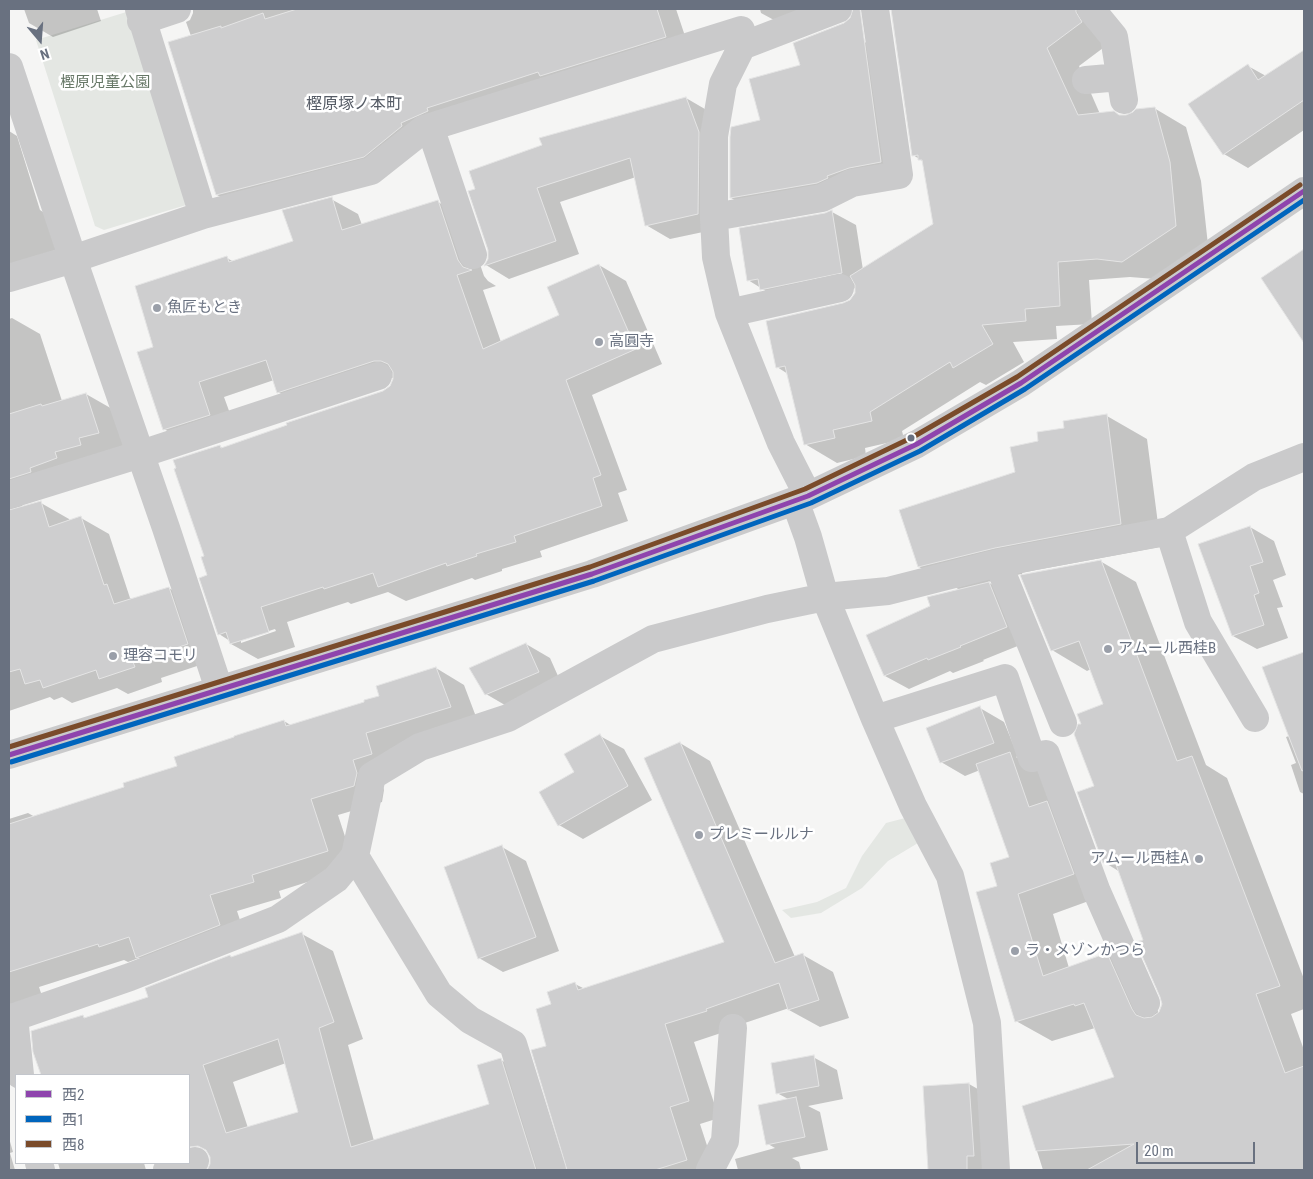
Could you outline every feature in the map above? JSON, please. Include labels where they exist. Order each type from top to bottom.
[{"type":"street","points":[[177,9],[140,15],[203,215]]},
{"type":"street","points":[[9,278],[73,259],[203,215],[371,171],[424,130],[430,128],[739,28],[838,9]]},
{"type":"street","points":[[714,217],[822,198],[852,183],[898,175],[875,9]]},
{"type":"street","points":[[1086,80],[1122,89],[1114,37],[1091,9]]},
{"type":"street","points":[[739,28],[723,84],[714,136],[716,258],[729,313],[802,499],[808,537],[826,597],[913,806],[950,876],[987,1023],[996,1170]]},
{"type":"street","points":[[10,74],[141,454],[219,689]]},
{"type":"street","points":[[430,128],[473,255]]},
{"type":"street","points":[[9,755],[592,574],[802,499],[917,444],[1021,383],[1304,191]]},
{"type":"street","points":[[729,313],[840,288]]},
{"type":"street","points":[[9,495],[378,376]]},
{"type":"street","points":[[20,1074],[11,1018],[130,977],[278,919],[336,879],[355,856],[372,776],[420,747],[508,718],[653,639],[767,609],[826,597],[888,591],[998,563],[1169,531],[1254,477],[1304,458]]},
{"type":"street","points":[[1169,531],[1198,622],[1254,718]]},
{"type":"street","points":[[998,563],[1062,723]]},
{"type":"street","points":[[875,718],[1005,678],[1032,758],[1046,754],[1097,892],[1146,1003]]},
{"type":"street","points":[[355,856],[439,994],[470,1020],[514,1044],[552,1170]]},
{"type":"street","points":[[710,1170],[725,1141],[733,1028]]},
{"type":"street","points":[[190,1163],[195,1161]]},
{"type":"street","points":[[167,1170],[186,1164]]},
{"type":"green space","name":"樫原児童公園","points":[[136,9],[196,202],[104,230],[95,226],[36,40]]},
{"type":"green space","points":[[909,817],[918,843],[888,861],[862,888],[821,913],[791,918],[782,910],[817,902],[846,888],[862,856],[886,823]]},
{"type":"building","points":[[297,9],[657,9],[666,37],[540,76],[538,72],[427,108],[428,111],[401,123],[402,126],[364,157],[216,195],[168,42],[221,26],[221,28],[263,13],[265,19]]},
{"type":"building","points":[[853,9],[860,9],[881,162],[849,168],[827,176],[828,178],[817,183],[730,198],[731,127],[760,120],[749,79],[800,65],[793,43],[844,23],[850,18]]},
{"type":"building","points":[[891,9],[1076,9],[1082,22],[1047,48],[1078,115],[1114,111],[1119,115],[1126,115],[1136,109],[1155,107],[1170,162],[1176,226],[1122,262],[1097,259],[1058,262],[1060,306],[1025,309],[1026,321],[982,325],[993,344],[953,368],[950,362],[870,412],[872,421],[833,430],[835,438],[804,445],[785,366],[776,368],[766,321],[850,300],[855,293],[855,285],[850,276],[933,224],[922,160],[918,160],[918,155],[912,156]]},
{"type":"building","points":[[1304,50],[1304,100],[1223,155],[1188,104],[1248,64],[1258,80]]},
{"type":"building","points":[[686,97],[699,132],[698,214],[645,226],[630,158],[537,188],[556,241],[484,266],[488,259],[488,250],[468,191],[475,189],[469,171],[542,145],[539,138]]},
{"type":"building","points":[[332,197],[342,230],[438,200],[458,260],[463,267],[472,270],[457,275],[483,349],[559,315],[547,287],[599,264],[636,349],[566,380],[601,475],[593,478],[602,506],[514,536],[516,542],[476,554],[477,556],[447,566],[446,563],[378,587],[373,573],[261,607],[269,632],[230,644],[226,632],[218,635],[199,578],[207,575],[201,557],[204,556],[174,469],[176,468],[173,460],[220,445],[221,448],[287,425],[286,423],[383,391],[390,386],[393,372],[388,364],[374,361],[277,393],[266,360],[199,382],[210,415],[163,430],[137,352],[153,347],[135,286],[227,256],[229,262],[293,241],[282,210]]},
{"type":"building","points":[[832,210],[842,273],[760,290],[758,279],[747,281],[739,228],[825,213]]},
{"type":"building","points":[[1304,249],[1304,343],[1261,278]]},
{"type":"building","points":[[86,393],[99,433],[79,438],[81,445],[55,452],[57,458],[30,468],[31,472],[9,479],[9,414]]},
{"type":"building","points":[[1107,414],[1121,524],[995,548],[918,567],[899,510],[1015,472],[1010,447],[1038,441],[1037,432],[1064,428],[1063,421]]},
{"type":"building","points":[[41,501],[49,527],[81,516],[104,585],[107,584],[114,604],[169,587],[188,644],[133,662],[135,667],[99,679],[96,670],[43,688],[40,680],[25,684],[20,669],[9,672],[9,510]]},
{"type":"building","points":[[1250,526],[1263,562],[1250,566],[1259,593],[1254,595],[1264,625],[1232,636],[1198,544]]},
{"type":"building","points":[[1101,560],[1177,761],[1192,756],[1280,986],[1256,994],[1285,1073],[1304,1066],[1304,1170],[1087,1170],[1134,1144],[1036,1151],[1022,1106],[1114,1077],[1084,1003],[1075,1006],[1074,1004],[1015,1022],[976,892],[997,886],[990,863],[1009,857],[976,764],[1010,752],[1029,807],[1047,801],[1074,874],[1018,894],[1043,976],[1107,953],[1136,1015],[1144,1018],[1152,1017],[1159,1012],[1162,1004],[1136,942],[1143,940],[1114,859],[1103,863],[1077,792],[1094,786],[1074,734],[1078,724],[1081,724],[1077,714],[1103,704],[1079,641],[1051,651],[1020,575]]},
{"type":"building","points":[[989,582],[1007,627],[961,647],[928,660],[927,658],[884,676],[866,635],[930,606],[927,597]]},
{"type":"building","points":[[526,643],[539,672],[485,695],[469,668]]},
{"type":"building","points":[[1304,652],[1304,770],[1302,771],[1262,667]]},
{"type":"building","points":[[436,667],[451,707],[366,733],[372,754],[353,760],[357,773],[354,786],[311,799],[328,851],[252,875],[254,882],[210,895],[220,925],[136,958],[129,937],[99,947],[98,944],[9,972],[9,824],[124,787],[123,783],[177,766],[174,757],[234,736],[284,720],[286,726],[364,702],[364,700],[379,696],[376,686]]},
{"type":"building","points":[[980,706],[994,743],[940,763],[926,728]]},
{"type":"building","points":[[600,734],[628,786],[558,826],[539,792],[574,772],[564,754]]},
{"type":"building","points":[[680,742],[775,963],[803,953],[819,1000],[788,1010],[779,983],[706,1009],[707,1011],[665,1024],[689,1101],[670,1107],[687,1160],[655,1170],[567,1170],[531,1050],[546,1046],[536,1009],[551,1004],[547,992],[575,982],[578,990],[724,942],[644,758]]},
{"type":"building","points":[[502,845],[536,937],[478,959],[444,867]]},
{"type":"building","points":[[302,932],[334,1022],[319,1028],[351,1147],[489,1104],[477,1065],[501,1058],[536,1170],[207,1170],[210,1164],[210,1157],[206,1150],[198,1146],[190,1147],[190,1074],[41,1074],[33,1052],[31,1031],[83,1015],[84,1018],[148,997],[145,988],[230,955],[231,957]],"holes":[[[278,1039],[298,1112],[226,1133],[203,1065]]]},
{"type":"building","points":[[814,1055],[819,1086],[776,1094],[771,1063]]},
{"type":"building","points":[[969,1083],[974,1156],[967,1156],[967,1170],[928,1170],[923,1086]]},
{"type":"building","points":[[796,1097],[805,1137],[766,1145],[758,1105]]},
{"type":"transit line","name":"西8","points":[[9,747],[590,567],[805,489],[913,437],[1017,377],[1300,185]]},
{"type":"transit line","name":"西2","points":[[9,755],[592,574],[808,496],[917,444],[1021,383],[1304,191]]},
{"type":"transit line","name":"西1","points":[[11,762],[594,581],[811,503],[920,451],[1025,389],[1304,200]]},
{"type":"place","name":"魚匠もとき","points":[[157,308]]},
{"type":"place","name":"高圓寺","points":[[599,342]]},
{"type":"place","name":"アムール西桂B","points":[[1108,649]]},
{"type":"place","name":"理容コモリ","points":[[113,656]]},
{"type":"place","name":"プレミールルナ","points":[[699,835]]},
{"type":"place","name":"アムール西桂A","points":[[1199,859]]},
{"type":"place","name":"ラ・メゾンかつら","points":[[1015,951]]},
{"type":"district","name":"樫原塚ノ本町","points":[[354,105]]}]
